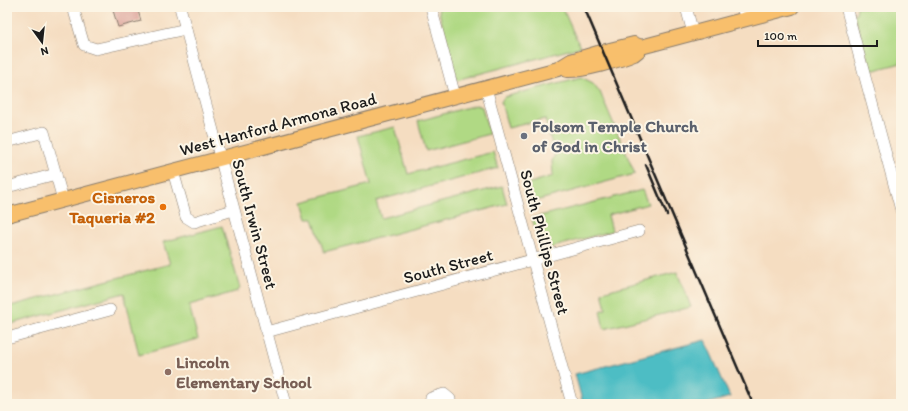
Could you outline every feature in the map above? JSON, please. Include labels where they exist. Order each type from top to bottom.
[{"type":"main road","name":"West Hanford Armona Road","points":[[7,215],[558,69],[574,70],[602,63],[636,53],[641,47],[693,34],[744,13],[792,7]]},
{"type":"street","points":[[74,7],[84,45],[96,49],[186,29]]},
{"type":"street","name":"South Irwin Street","points":[[180,7],[286,404]]},
{"type":"street","points":[[431,7],[455,96]]},
{"type":"street","points":[[686,7],[693,34]]},
{"type":"street","points":[[846,7],[897,179],[901,210]]},
{"type":"street","name":"South Phillips Street","points":[[486,88],[572,404]]},
{"type":"street","points":[[7,142],[44,132],[63,200]]},
{"type":"street","points":[[173,170],[186,217],[194,222],[233,210]]},
{"type":"street","points":[[7,187],[56,174]]},
{"type":"street","name":"South Street","points":[[266,332],[639,231]]},
{"type":"street","points":[[7,338],[110,310]]},
{"type":"street","points":[[430,404],[431,398],[444,394],[450,399],[451,404]]},
{"type":"green space","points":[[438,7],[562,7],[580,47],[456,80]]},
{"type":"green space","points":[[857,7],[901,7],[901,63],[871,71],[854,14],[856,13]]},
{"type":"green space","points":[[581,77],[593,83],[600,92],[635,174],[528,203],[523,185],[553,176],[552,161],[555,155],[545,119],[508,128],[501,102],[504,97]]},
{"type":"green space","points":[[476,105],[482,107],[489,134],[426,151],[418,121]]},
{"type":"green space","points":[[395,127],[408,174],[493,152],[498,168],[376,201],[381,218],[502,186],[507,204],[324,252],[313,219],[307,219],[302,202],[371,184],[358,136]]},
{"type":"green space","points":[[642,190],[648,204],[608,215],[612,231],[546,249],[540,246],[532,218]]},
{"type":"green space","points":[[222,226],[240,288],[238,291],[189,305],[198,339],[139,355],[124,293],[7,325],[7,307],[170,264],[163,242]]},
{"type":"green space","points":[[677,272],[691,307],[604,329],[600,311],[606,309],[602,292]]},
{"type":"water","points":[[705,340],[730,397],[706,404],[583,404],[575,374]]},
{"type":"building","points":[[112,7],[137,7],[141,21],[118,27]]},
{"type":"railway","points":[[584,7],[753,404]]},
{"type":"railway","points":[[646,165],[667,215]]},
{"type":"place","name":"Folsom Temple Church of God in Christ","points":[[524,136]]},
{"type":"place","name":"Cisneros Taqueria #2","points":[[163,207]]},
{"type":"place","name":"Lincoln Elementary School","points":[[168,372]]}]
